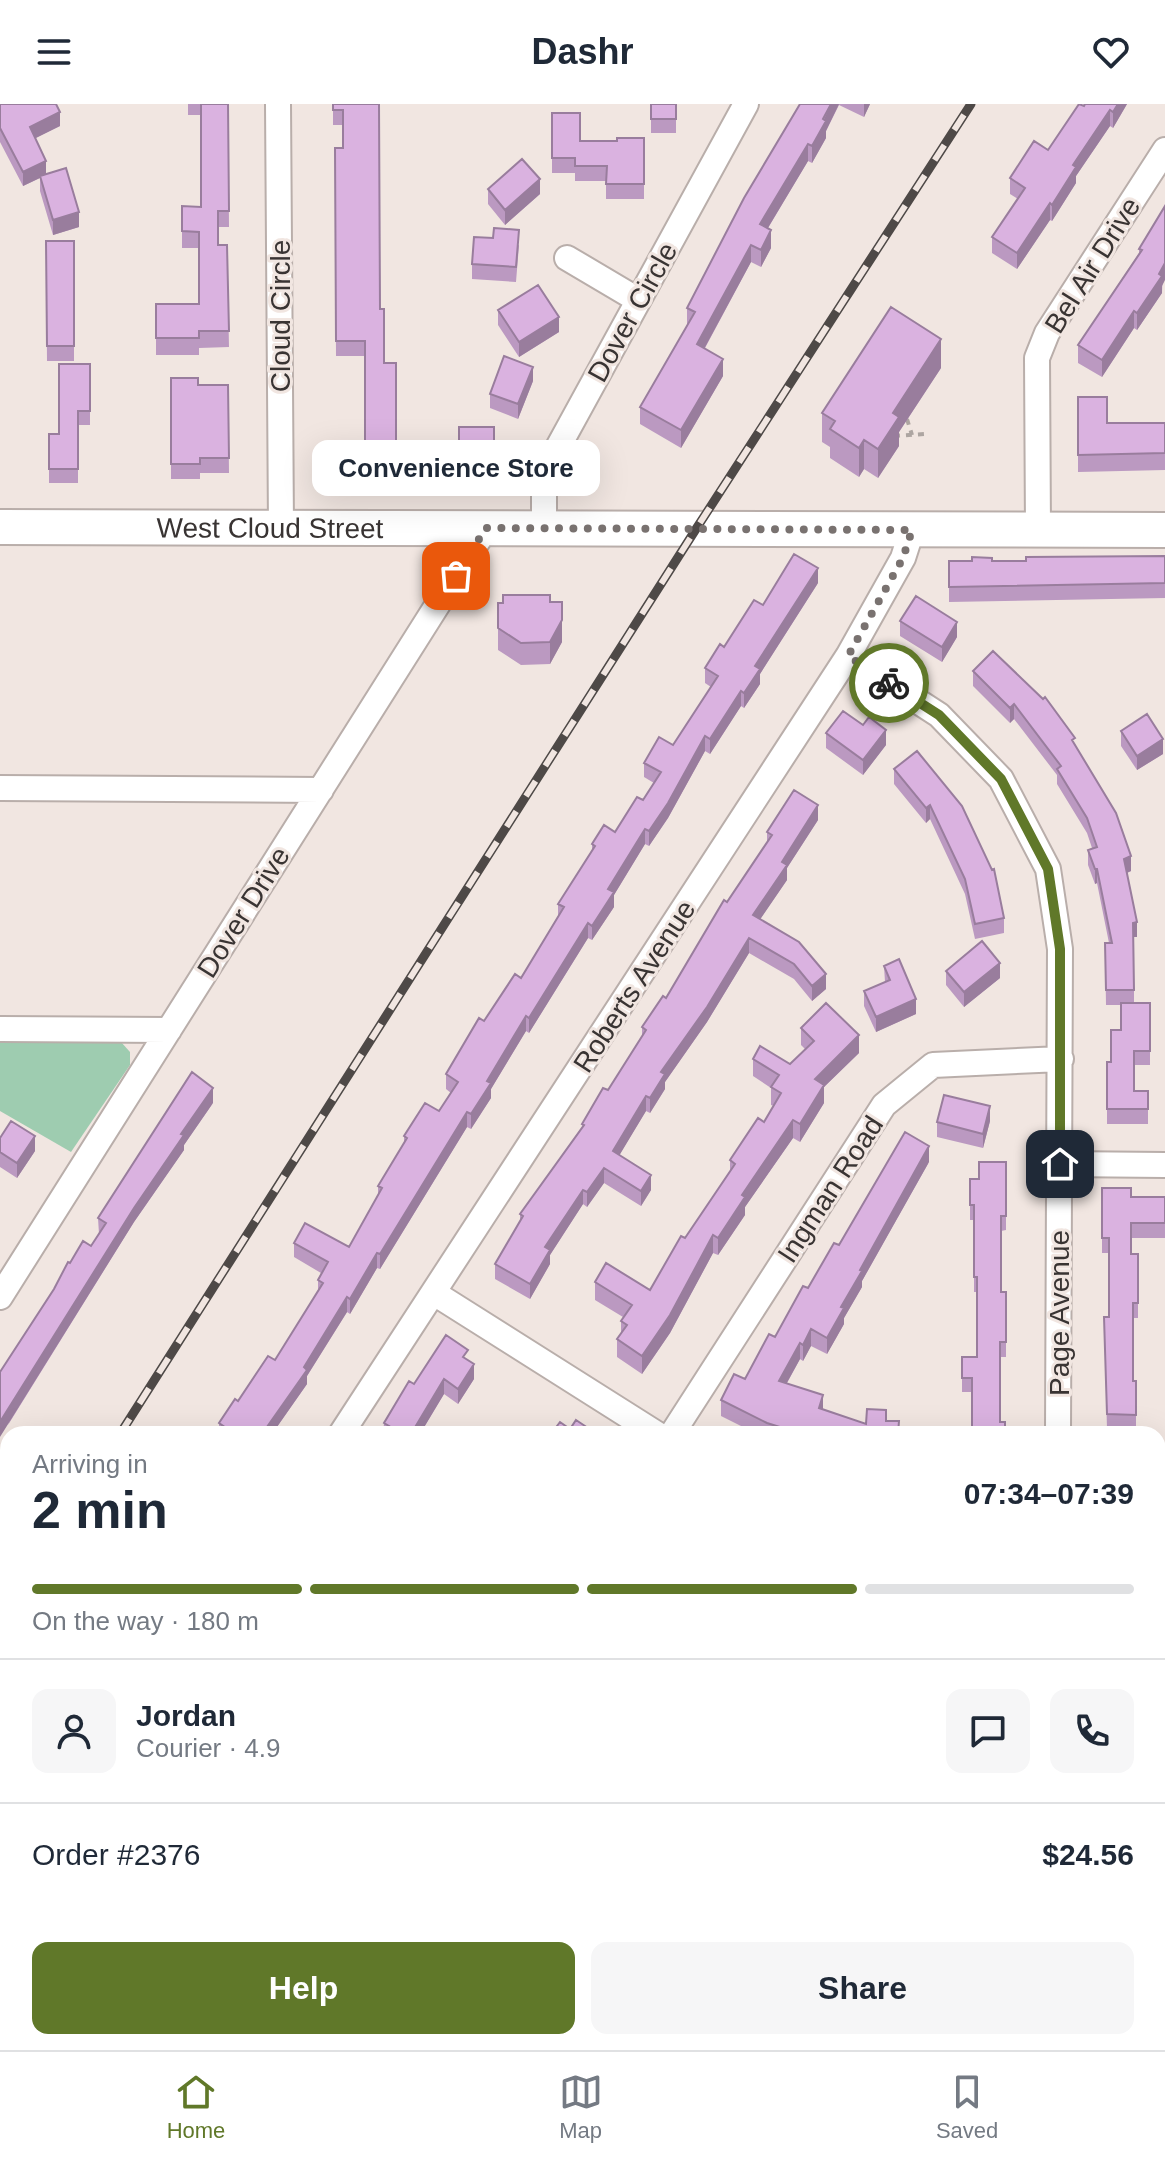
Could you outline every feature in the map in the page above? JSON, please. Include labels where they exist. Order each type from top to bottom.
[{"type":"main road","name":"West Cloud Street","points":[[0,527],[1165,530]]},
{"type":"street","name":"Cloud Circle","points":[[278,104],[281,528]]},
{"type":"street","name":"Dover Circle","points":[[544,527],[544,490],[556,451],[746,104]]},
{"type":"street","name":"Bel Air Drive","points":[[1038,530],[1037,358],[1047,333],[1165,150]]},
{"type":"street","points":[[567,258],[638,300]]},
{"type":"street","name":"Dover Drive","points":[[0,1297],[486,528]]},
{"type":"street","name":"Roberts Avenue","points":[[346,1426],[848,656],[903,558],[912,530]]},
{"type":"street","name":"Page Avenue","points":[[848,656],[939,715],[1001,779],[1048,869],[1060,949],[1058,1426]]},
{"type":"street","points":[[0,788],[321,790]]},
{"type":"street","points":[[0,1029],[169,1030]]},
{"type":"street","name":"Ingman Road","points":[[677,1426],[884,1105],[933,1065],[1061,1059]]},
{"type":"street","points":[[1060,1164],[1165,1165]]},
{"type":"street","points":[[434,1293],[644,1426]]},
{"type":"path","points":[[907,419],[912,435]]},
{"type":"path","points":[[885,437],[924,434]]},
{"type":"green space","points":[[0,1042],[121,1042],[130,1052],[130,1065],[71,1152],[0,1111]]},
{"type":"building","points":[[0,104],[56,104],[60,112],[30,127],[46,161],[23,172],[0,128]]},
{"type":"building","points":[[201,104],[228,104],[229,211],[218,211],[218,245],[227,245],[229,331],[199,331],[199,338],[156,338],[156,304],[199,304],[199,232],[182,231],[182,206],[201,207]]},
{"type":"building","points":[[333,104],[379,104],[380,309],[384,309],[384,363],[396,363],[396,441],[365,441],[365,341],[336,341],[335,148],[343,148],[343,110],[333,110]]},
{"type":"building","points":[[651,104],[676,104],[676,119],[651,119]]},
{"type":"building","points":[[800,104],[831,104],[823,119],[826,121],[812,146],[808,144],[760,224],[771,230],[761,250],[751,245],[697,344],[723,359],[681,430],[640,407],[695,312],[687,308],[744,198]]},
{"type":"building","points":[[1079,104],[1118,104],[1113,112],[1110,110],[1073,165],[1076,167],[1052,205],[1050,203],[1017,253],[992,237],[1025,188],[1010,178],[1034,141],[1048,150]]},
{"type":"building","points":[[552,113],[580,113],[580,141],[644,138],[644,184],[606,184],[607,166],[575,166],[575,158],[552,158]]},
{"type":"building","points":[[522,159],[540,179],[505,210],[488,189]]},
{"type":"building","points":[[66,168],[79,212],[53,220],[40,176]]},
{"type":"building","points":[[1165,206],[1165,263],[1159,274],[1162,276],[1137,313],[1134,311],[1102,360],[1078,345],[1142,250],[1139,249]]},
{"type":"building","points":[[494,228],[519,230],[516,267],[472,264],[474,237],[493,238]]},
{"type":"building","points":[[46,241],[74,241],[74,346],[47,346]]},
{"type":"building","points":[[538,285],[559,317],[519,342],[498,310]]},
{"type":"building","points":[[891,307],[941,339],[893,413],[899,417],[878,449],[864,440],[859,448],[830,429],[835,421],[822,413]]},
{"type":"building","points":[[504,356],[533,367],[518,404],[490,394]]},
{"type":"building","points":[[59,364],[90,364],[90,411],[78,411],[78,469],[49,469],[49,434],[59,434]]},
{"type":"building","points":[[171,378],[198,378],[198,385],[228,385],[229,458],[200,458],[200,464],[171,464]]},
{"type":"building","points":[[1078,397],[1107,397],[1107,423],[1165,423],[1165,453],[1078,455]]},
{"type":"building","points":[[459,427],[494,427],[494,470],[459,469]]},
{"type":"building","points":[[794,554],[818,568],[755,666],[760,669],[744,693],[741,691],[710,739],[705,736],[668,803],[649,831],[645,829],[608,889],[614,892],[592,926],[588,923],[529,1018],[526,1016],[487,1081],[491,1083],[471,1114],[467,1112],[380,1254],[377,1253],[350,1299],[347,1297],[304,1367],[307,1370],[268,1426],[223,1426],[219,1423],[235,1399],[238,1401],[268,1356],[275,1360],[323,1283],[318,1280],[328,1262],[294,1243],[305,1223],[349,1247],[382,1188],[378,1186],[407,1138],[404,1136],[425,1103],[439,1111],[458,1082],[446,1074],[479,1018],[484,1021],[515,974],[521,978],[564,907],[558,904],[595,846],[592,844],[604,825],[615,832],[637,797],[643,800],[661,772],[644,763],[659,737],[673,745],[718,676],[705,668],[720,644],[724,647],[754,600],[763,605]]},
{"type":"building","points":[[1165,556],[1165,583],[949,587],[949,561],[972,561],[972,557],[992,558],[992,561],[1026,561],[1026,557]]},
{"type":"building","points":[[503,595],[550,595],[550,602],[562,602],[562,620],[550,642],[521,643],[498,628],[498,603],[503,603]]},
{"type":"building","points":[[916,596],[957,622],[942,647],[900,621]]},
{"type":"building","points":[[993,651],[1043,699],[1045,697],[1075,738],[1072,740],[1116,813],[1131,856],[1124,859],[1137,922],[1133,923],[1134,990],[1106,990],[1105,943],[1112,943],[1097,869],[1088,850],[1097,847],[1087,818],[1057,769],[1061,766],[1014,704],[1010,708],[973,671]]},
{"type":"building","points":[[843,711],[863,725],[869,717],[886,730],[863,760],[826,733]]},
{"type":"building","points":[[1147,714],[1163,739],[1137,756],[1121,731]]},
{"type":"building","points":[[917,751],[962,806],[994,869],[1004,918],[975,924],[965,879],[930,805],[926,808],[894,769]]},
{"type":"building","points":[[794,790],[818,805],[782,862],[787,865],[753,915],[799,942],[826,974],[812,986],[794,964],[749,938],[707,1007],[661,1072],[665,1074],[650,1098],[646,1096],[613,1151],[651,1175],[641,1191],[604,1168],[587,1192],[583,1190],[545,1247],[550,1250],[530,1284],[495,1264],[523,1216],[520,1214],[584,1125],[603,1088],[608,1090],[646,1030],[642,1027],[663,996],[666,998],[724,900],[727,902],[772,835],[767,832]]},
{"type":"building","points":[[982,941],[1000,963],[964,992],[946,971]]},
{"type":"building","points":[[899,959],[916,999],[876,1017],[864,991],[890,980],[884,966]]},
{"type":"building","points":[[826,1003],[859,1035],[815,1079],[824,1085],[800,1124],[793,1120],[742,1195],[745,1197],[718,1238],[713,1235],[670,1315],[642,1356],[617,1339],[627,1325],[621,1321],[632,1305],[595,1282],[606,1263],[650,1290],[681,1236],[685,1238],[735,1164],[730,1160],[758,1118],[764,1122],[781,1093],[771,1087],[779,1075],[753,1059],[760,1046],[790,1064],[814,1041],[801,1028]]},
{"type":"building","points":[[1121,1003],[1150,1003],[1150,1051],[1134,1051],[1134,1091],[1148,1091],[1148,1109],[1107,1109],[1111,1030],[1121,1030]]},
{"type":"building","points":[[192,1072],[213,1088],[0,1422],[0,1372],[68,1262],[83,1241],[91,1246],[106,1223],[98,1218]]},
{"type":"building","points":[[944,1095],[990,1106],[983,1134],[937,1122]]},
{"type":"building","points":[[11,1121],[35,1136],[17,1163],[0,1152],[0,1138]]},
{"type":"building","points":[[905,1132],[929,1146],[860,1270],[827,1338],[811,1329],[779,1381],[823,1395],[819,1408],[866,1424],[867,1409],[886,1410],[886,1421],[899,1421],[899,1426],[777,1426],[721,1400],[734,1374],[745,1379],[769,1334],[775,1337],[803,1286],[808,1288],[834,1243],[839,1245]]},
{"type":"building","points":[[979,1162],[1006,1162],[1006,1216],[1001,1216],[1001,1292],[1006,1292],[1006,1342],[1000,1342],[1000,1422],[1005,1422],[1005,1426],[972,1426],[972,1378],[962,1378],[962,1357],[977,1357],[977,1277],[974,1277],[974,1205],[970,1205],[970,1179],[979,1179]]},
{"type":"building","points":[[1102,1188],[1131,1188],[1131,1197],[1165,1197],[1165,1223],[1131,1223],[1131,1254],[1138,1254],[1138,1303],[1133,1303],[1136,1415],[1107,1414],[1104,1317],[1109,1317],[1109,1238],[1102,1238]]},
{"type":"building","points":[[446,1335],[468,1350],[463,1357],[474,1364],[458,1389],[444,1379],[416,1426],[389,1426],[384,1423],[409,1381],[414,1384]]},
{"type":"railway","points":[[125,1426],[696,529],[971,104]]},
{"type":"way so far","points":[[456,576],[486,528],[912,530],[903,558],[848,656],[889,683]]},
{"type":"place","name":"Convenience Store","points":[[456,576]]},
{"type":"route","points":[[889,683],[939,715],[1001,779],[1048,869],[1060,949],[1060,1164]]}]
